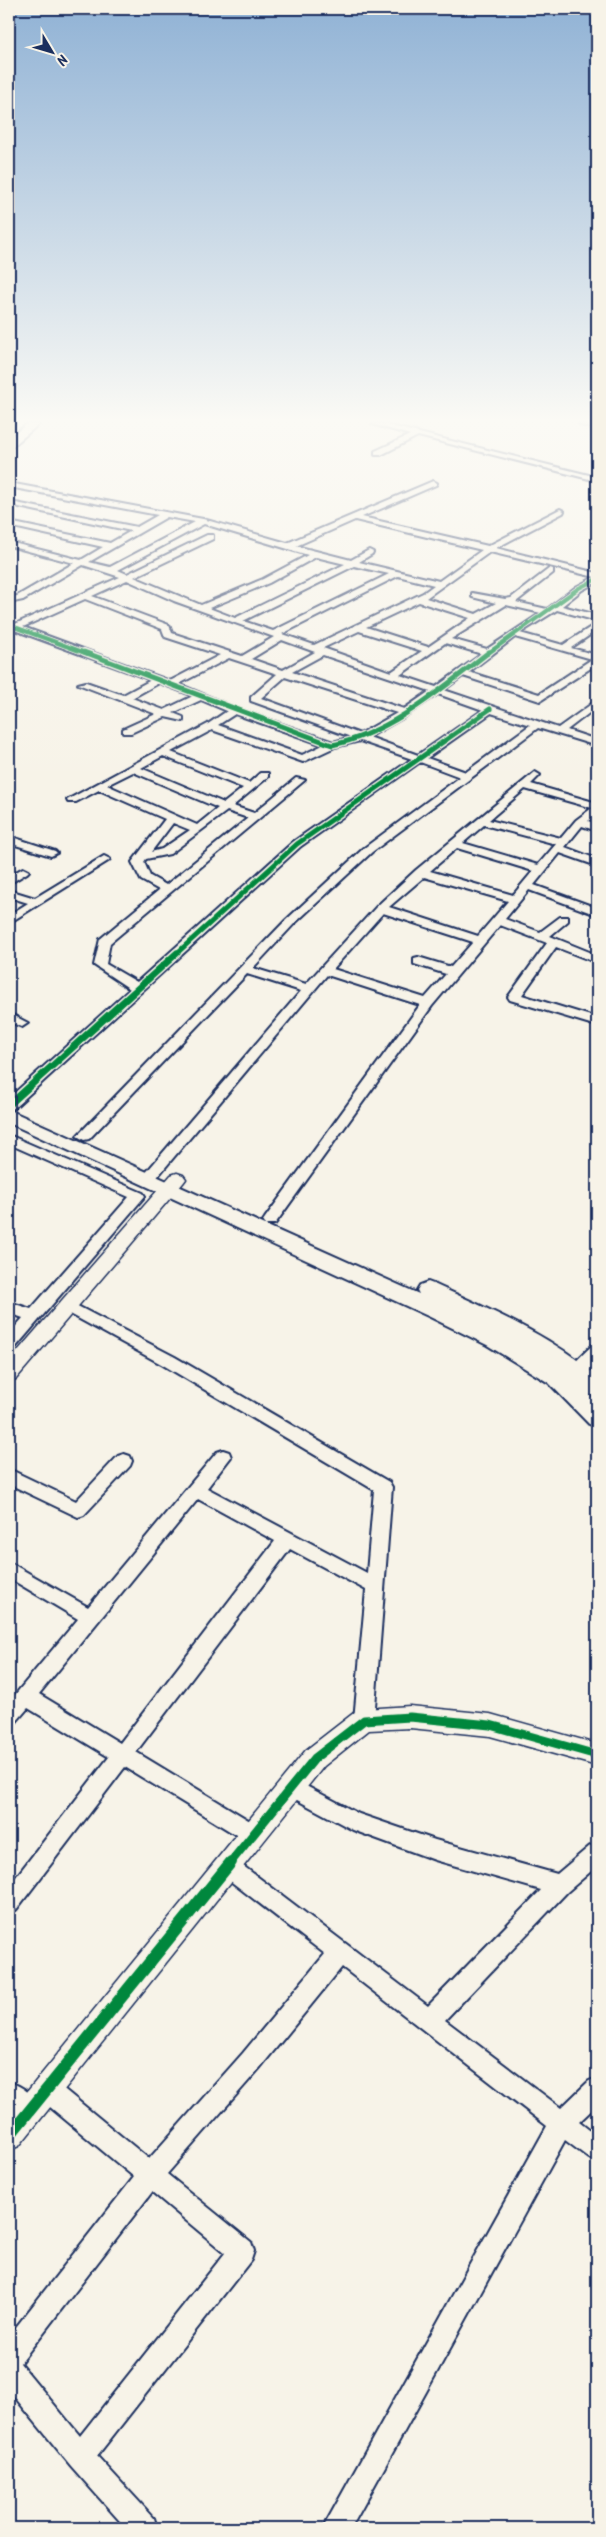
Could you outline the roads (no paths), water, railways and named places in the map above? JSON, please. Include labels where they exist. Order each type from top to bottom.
[{"type":"main road","points":[[10,1106],[84,1136],[153,1175]]},
{"type":"main road","points":[[10,1106],[438,1311],[523,1355],[597,1389]]},
{"type":"main road","points":[[173,1184],[270,1220],[492,1320],[557,1356],[597,1418]]},
{"type":"street","points":[[95,542],[112,546]]},
{"type":"street","points":[[9,600],[20,598],[118,542]]},
{"type":"street","points":[[111,570],[163,542]]},
{"type":"street","points":[[12,626],[85,596],[199,542]]},
{"type":"street","points":[[276,542],[315,554],[441,584]]},
{"type":"street","points":[[288,546],[296,542]]},
{"type":"street","points":[[456,542],[597,577]]},
{"type":"street","points":[[468,776],[254,700],[284,673],[319,650],[419,599],[487,550],[501,542]]},
{"type":"street","points":[[9,544],[111,570],[202,608],[278,636],[490,709],[597,743]]},
{"type":"street","points":[[235,620],[340,571],[369,552]]},
{"type":"street","points":[[202,608],[266,581],[315,554]]},
{"type":"street","points":[[393,675],[477,617],[504,602],[514,600],[550,571]]},
{"type":"street","points":[[242,660],[278,636],[396,574]]},
{"type":"street","points":[[12,626],[159,679],[234,710],[292,731],[332,745],[342,745],[361,738],[438,691],[514,634],[552,610],[581,585],[597,577]]},
{"type":"street","points":[[475,595],[504,602],[597,618]]},
{"type":"street","points":[[85,596],[166,627],[168,635],[403,712]]},
{"type":"street","points":[[419,599],[477,617]]},
{"type":"street","points":[[565,648],[597,626]]},
{"type":"street","points":[[359,628],[429,650]]},
{"type":"street","points":[[514,634],[597,659]]},
{"type":"street","points":[[444,640],[490,653]]},
{"type":"street","points":[[171,684],[228,655]]},
{"type":"street","points":[[462,673],[540,698],[597,659]]},
{"type":"street","points":[[124,698],[159,679]]},
{"type":"street","points":[[84,684],[180,719]]},
{"type":"street","points":[[127,731],[201,696]]},
{"type":"street","points":[[560,731],[597,704]]},
{"type":"street","points":[[10,1106],[136,988],[297,844],[490,709]]},
{"type":"street","points":[[72,800],[211,726],[234,710]]},
{"type":"street","points":[[292,731],[313,721]]},
{"type":"street","points":[[84,1136],[290,922],[368,850],[537,724]]},
{"type":"street","points":[[211,726],[303,759],[332,745]]},
{"type":"street","points":[[163,752],[250,787]]},
{"type":"street","points":[[133,768],[225,808],[256,817]]},
{"type":"street","points":[[141,857],[166,852],[198,830],[264,775]]},
{"type":"street","points":[[153,1175],[325,970],[381,908],[420,872],[535,775]]},
{"type":"street","points":[[136,988],[100,964],[104,942],[300,780]]},
{"type":"street","points":[[524,785],[597,807]]},
{"type":"street","points":[[100,786],[198,830]]},
{"type":"street","points":[[270,1220],[428,1003],[580,822],[597,807]]},
{"type":"street","points":[[167,890],[145,878],[138,862],[171,818]]},
{"type":"street","points":[[481,821],[561,845],[597,863]]},
{"type":"street","points":[[580,822],[597,828]]},
{"type":"street","points":[[9,839],[51,853]]},
{"type":"street","points":[[453,844],[540,869]]},
{"type":"street","points":[[9,920],[104,859]]},
{"type":"street","points":[[9,881],[23,871]]},
{"type":"street","points":[[420,872],[515,899]]},
{"type":"street","points":[[526,886],[597,912]]},
{"type":"street","points":[[9,893],[36,902]]},
{"type":"street","points":[[381,908],[480,941]]},
{"type":"street","points":[[498,920],[597,959]]},
{"type":"street","points":[[564,920],[548,940],[514,997],[597,1022]]},
{"type":"street","points":[[418,961],[454,972]]},
{"type":"street","points":[[244,969],[309,989]]},
{"type":"street","points":[[325,970],[428,1003]]},
{"type":"street","points":[[9,1017],[22,1023]]},
{"type":"street","points":[[9,1139],[138,1196],[9,1344]]},
{"type":"street","points":[[9,1374],[173,1184]]},
{"type":"street","points":[[68,1306],[169,1361],[383,1487],[364,1720]]},
{"type":"street","points":[[9,1307],[33,1316]]},
{"type":"street","points":[[571,1377],[597,1348]]},
{"type":"street","points":[[9,1716],[223,1457]]},
{"type":"street","points":[[9,1476],[78,1510],[124,1461]]},
{"type":"street","points":[[196,1490],[375,1586]]},
{"type":"street","points":[[9,1903],[287,1539]]},
{"type":"street","points":[[9,1569],[90,1617]]},
{"type":"street","points":[[25,1696],[253,1834]]},
{"type":"street","points":[[9,2136],[314,1758],[364,1720],[410,1717],[490,1725],[597,1755]]},
{"type":"street","points":[[291,1787],[353,1821],[436,1850],[560,1885]]},
{"type":"street","points":[[429,2021],[560,1885],[597,1852]]},
{"type":"street","points":[[227,1866],[597,2150]]},
{"type":"street","points":[[9,2356],[151,2175],[340,1953]]},
{"type":"street","points":[[46,2089],[242,2250],[80,2457]]},
{"type":"street","points":[[336,2528],[562,2123],[597,2089]]},
{"type":"street","points":[[9,2093],[30,2109]]},
{"type":"street","points":[[9,2370],[80,2457],[144,2528]]}]
